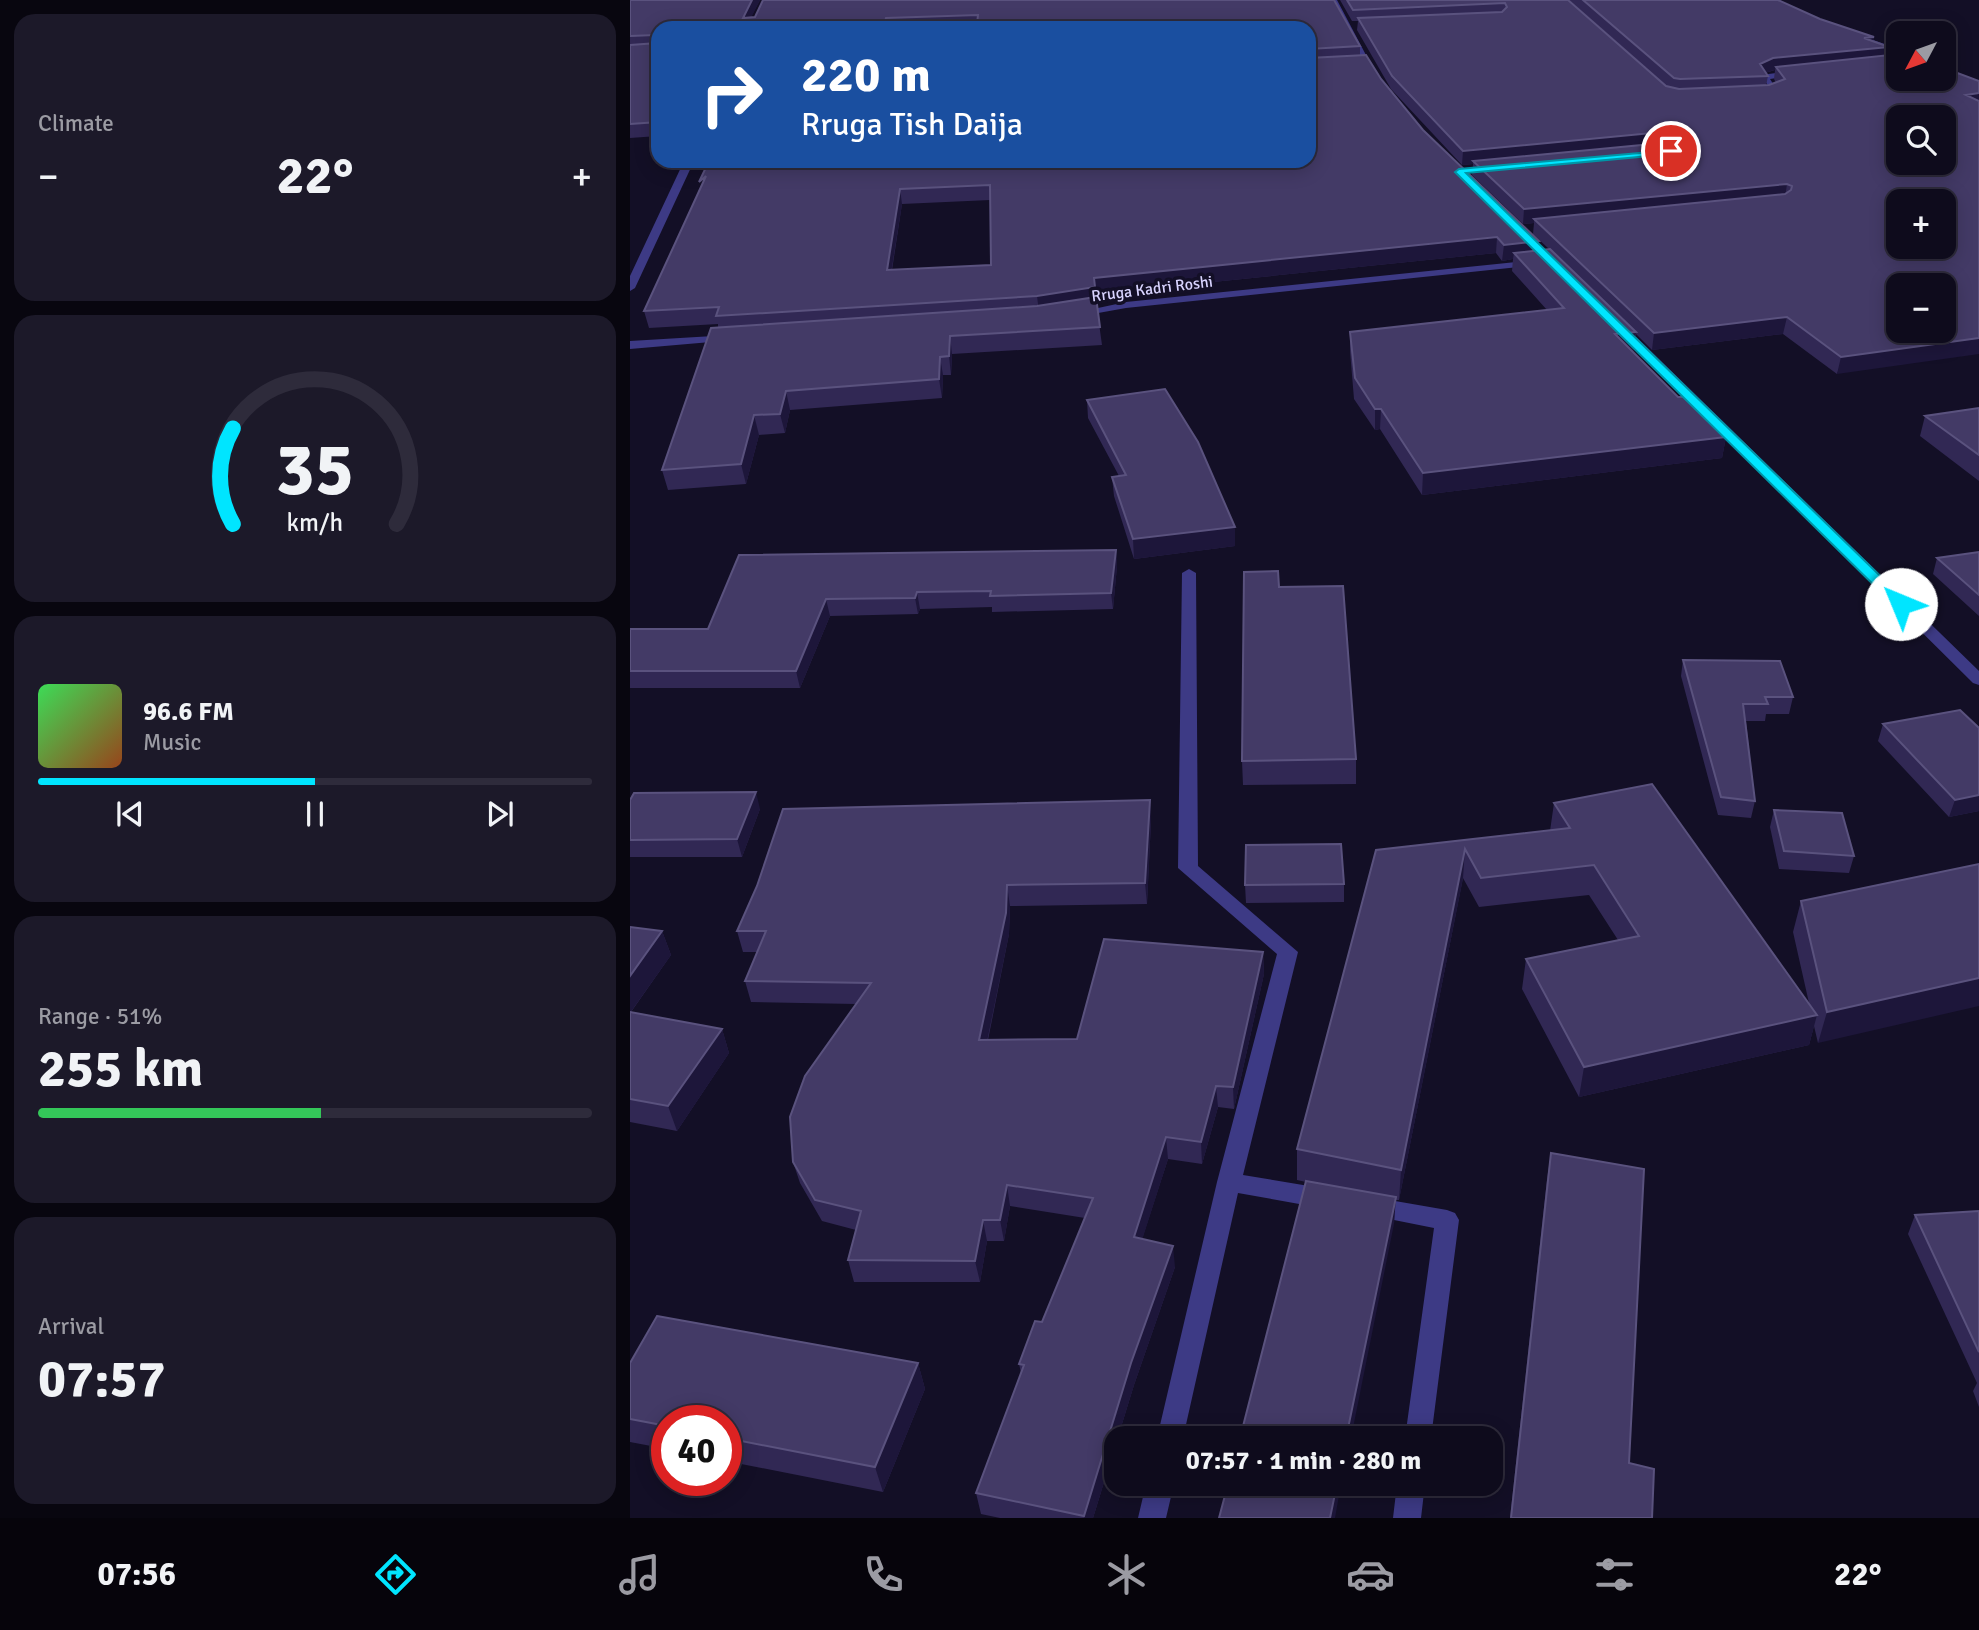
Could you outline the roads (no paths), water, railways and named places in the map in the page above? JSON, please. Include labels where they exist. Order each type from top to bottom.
[{"type":"street","points":[[1334,0],[1354,25],[1362,64],[1380,83]]},
{"type":"street","points":[[1838,31],[1886,47]]},
{"type":"street","points":[[1756,94],[1776,91],[1763,77],[1807,71]]},
{"type":"street","points":[[630,288],[686,168]]},
{"type":"street","name":"Rruga Kadri Roshi","points":[[1063,315],[1126,305],[1552,261]]},
{"type":"street","points":[[1612,320],[1979,680]]},
{"type":"street","points":[[630,345],[739,338]]},
{"type":"street","points":[[1173,1426],[1229,1182],[1288,953],[1188,868],[1189,573]]},
{"type":"street","points":[[1229,1182],[1447,1220],[1420,1426]]},
{"type":"street","points":[[1152,1518],[1157,1496]]},
{"type":"street","points":[[1407,1518],[1410,1496]]}]
